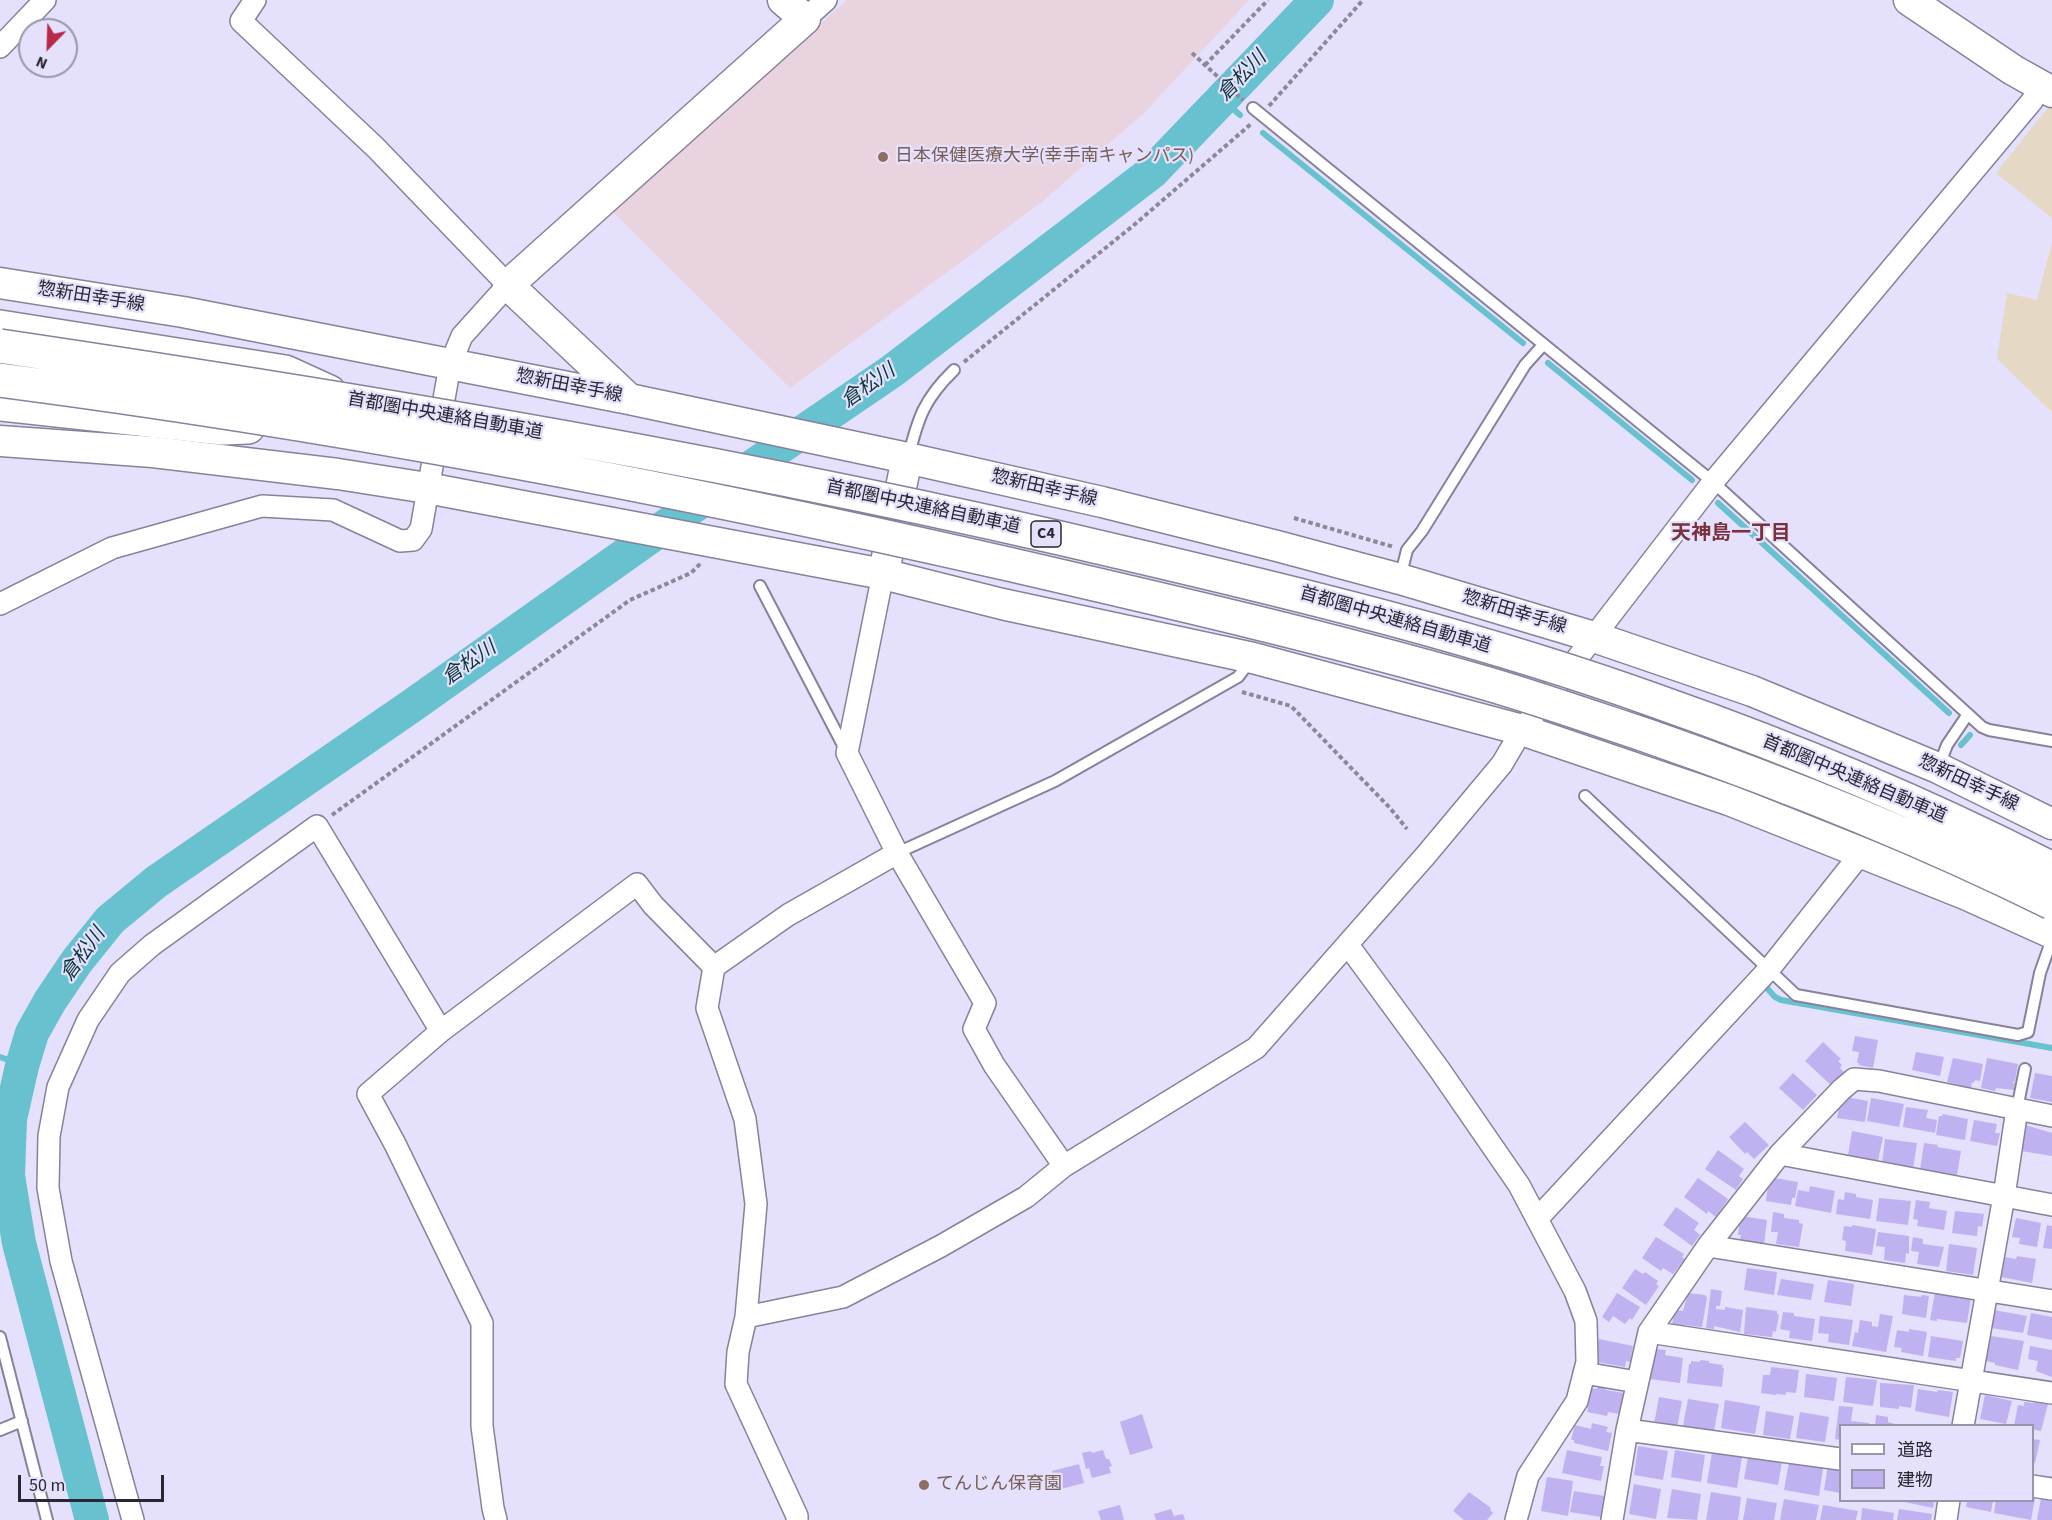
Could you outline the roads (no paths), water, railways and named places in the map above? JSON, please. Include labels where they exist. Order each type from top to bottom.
[{"type":"highway","points":[[0,327],[285,372],[346,399]]},
{"type":"highway","name":"首都圏中央連絡自動車道","points":[[0,346],[346,399],[782,478],[983,519],[1284,590],[1503,651],[1657,701],[1835,769],[1987,836],[2052,868]]},
{"type":"highway","name":"首都圏中央連絡自動車道","points":[[0,380],[85,391],[487,457],[908,541],[1301,634],[1488,684],[1738,767],[1975,865],[2052,903]]},
{"type":"highway","points":[[0,404],[222,428],[300,425]]},
{"type":"main road","points":[[1909,0],[2013,70],[2046,89]]},
{"type":"main road","points":[[629,399],[508,285],[804,6]]},
{"type":"main road","name":"惣新田幸手線","points":[[0,284],[183,312],[629,399],[1102,502],[1400,579],[1594,637],[1752,691],[1938,768],[2052,824]]},
{"type":"main road","points":[[0,441],[153,452],[316,471],[427,488],[884,574],[1002,604],[1253,658],[1522,730],[1729,800],[1965,894],[2052,933]]},
{"type":"main road","points":[[884,574],[908,458]]},
{"type":"street","points":[[0,47],[45,0]]},
{"type":"street","points":[[0,604],[112,548],[262,506],[333,510],[400,541],[413,540],[421,529],[450,364],[462,336],[508,285],[376,148],[241,21],[255,0]]},
{"type":"street","points":[[746,1317],[843,1297],[941,1246],[1026,1197],[1064,1166],[1256,1048],[1426,855],[1502,764],[1522,730],[1713,482],[2032,101],[2046,89]]},
{"type":"street","points":[[884,574],[847,753],[897,853],[985,1004],[974,1029],[994,1065],[1064,1166]]},
{"type":"street","points":[[133,1520],[61,1261],[48,1188],[49,1136],[58,1087],[88,1020],[120,973],[152,945],[316,826],[441,1031]]},
{"type":"street","points":[[1537,1219],[1770,968],[1862,852]]},
{"type":"street","points":[[797,1520],[798,1516],[736,1384],[738,1352],[746,1317],[756,1204],[745,1119],[707,1008],[714,967],[788,915],[897,853]]},
{"type":"street","points":[[496,1520],[482,1426],[482,1323],[395,1144],[368,1094],[441,1031],[637,885],[653,905],[714,967]]},
{"type":"street","points":[[1348,945],[1513,1175],[1575,1291],[1586,1321],[1587,1362],[1576,1401],[1528,1476],[1515,1520]]},
{"type":"street","points":[[1612,1520],[1627,1430],[1648,1332],[1708,1246],[1780,1154],[1840,1090],[1854,1079],[1879,1081],[2052,1116]]},
{"type":"street","points":[[1963,1424],[2004,1196],[2017,1109]]},
{"type":"street","points":[[1780,1154],[2052,1205]]},
{"type":"street","points":[[1708,1246],[2052,1301]]},
{"type":"street","points":[[1648,1332],[2052,1393]]},
{"type":"street","points":[[1584,1373],[1637,1382]]},
{"type":"street","points":[[1627,1430],[1839,1459]]},
{"type":"street","points":[[2034,1486],[2052,1489]]},
{"type":"street","points":[[1946,1520],[1949,1502]]},
{"type":"lane","points":[[1257,112],[1713,482],[1982,727],[2052,741]]},
{"type":"lane","points":[[1400,579],[1407,550],[1422,531],[1525,365],[1543,345]]},
{"type":"lane","points":[[908,458],[918,420],[928,399],[954,370]]},
{"type":"lane","points":[[760,586],[847,753]]},
{"type":"lane","points":[[897,853],[1055,782],[1238,677],[1253,658]]},
{"type":"lane","points":[[1938,768],[1947,745],[1968,714]]},
{"type":"lane","points":[[1585,796],[1770,968],[1796,995],[2018,1035],[2028,1032],[2040,973],[2052,939]]},
{"type":"lane","points":[[2017,1109],[2025,1069]]},
{"type":"lane","points":[[0,1337],[47,1520]]},
{"type":"lane","points":[[0,1430],[22,1421]]},
{"type":"waterway","name":"倉松川","points":[[92,1520],[19,1243],[8,1176],[10,1119],[32,1033],[77,961],[110,920],[156,882],[410,707],[684,513],[892,371],[1152,172],[1317,0]]},
{"type":"waterway","points":[[1223,100],[1240,115]]},
{"type":"waterway","points":[[1263,133],[1523,343]]},
{"type":"waterway","points":[[1548,363],[1692,480]]},
{"type":"waterway","points":[[1718,503],[1949,713]]},
{"type":"waterway","points":[[1961,745],[1970,735]]},
{"type":"waterway","points":[[1768,984],[1766,987],[1781,1000],[2052,1048]]},
{"type":"waterway","points":[[0,1057],[22,1064]]},
{"type":"place","name":"日本保健医療大学(幸手南キャンパス)","points":[[883,157]]},
{"type":"place","name":"てんじん保育園","points":[[924,1485]]},
{"type":"district","name":"天神島一丁目","points":[[1731,535]]}]
